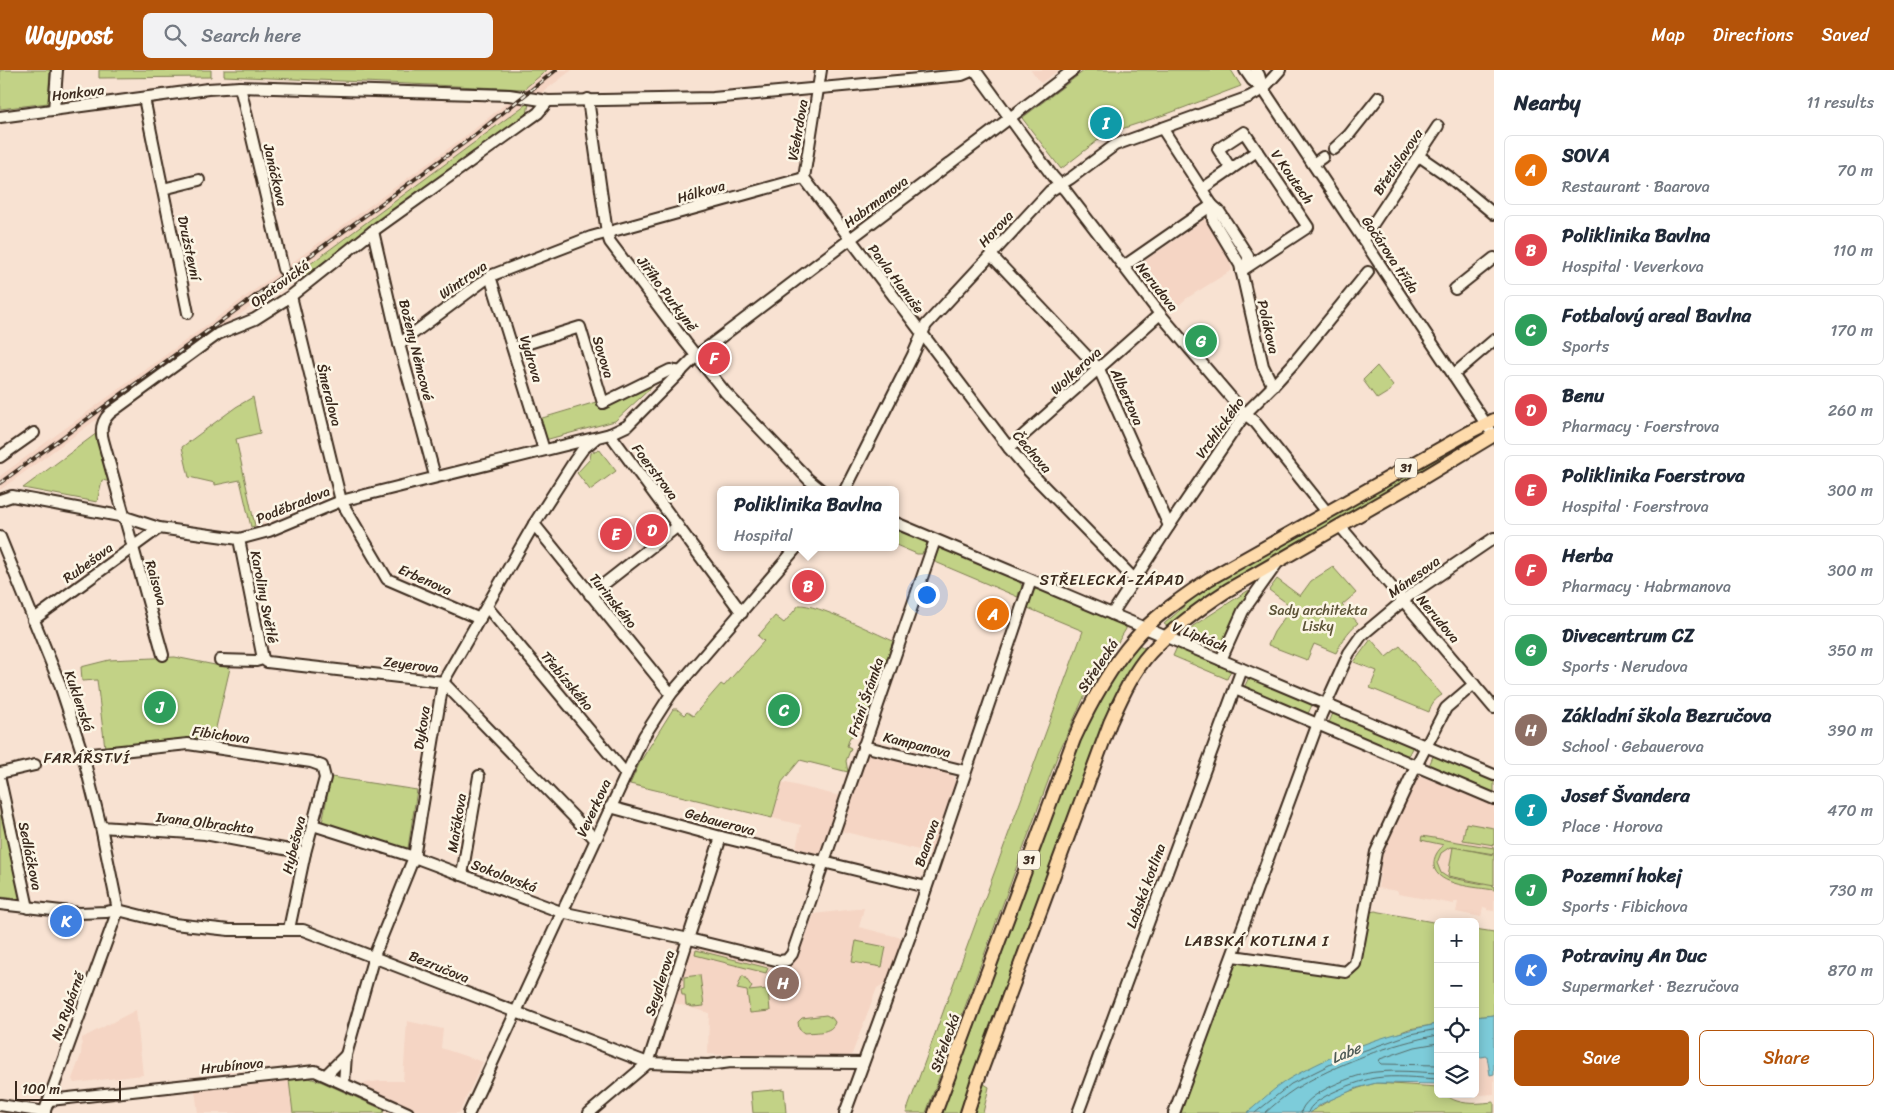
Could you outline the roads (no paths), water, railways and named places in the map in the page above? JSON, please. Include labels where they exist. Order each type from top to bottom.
[{"type":"main road","name":"Střelecká","points":[[936,1110],[1074,739],[1086,712],[1117,662],[1145,629],[1209,579],[1327,512],[1492,430]]},
{"type":"main road","name":"31","points":[[967,1113],[980,1073],[1110,723],[1127,687],[1149,654],[1165,637],[1203,606],[1340,526],[1492,430]]},
{"type":"street","points":[[54,110],[57,70]]},
{"type":"street","name":"Všehrdova","points":[[821,70],[804,178],[849,240]]},
{"type":"street","name":"Honkova","points":[[0,117],[208,89],[240,87],[509,95],[548,100],[713,98],[962,75],[974,70]]},
{"type":"street","name":"Nerudova","points":[[974,70],[1160,314],[1245,414],[1255,422],[1327,512]]},
{"type":"street","name":"Habrmanova","points":[[681,372],[696,356],[1073,70]]},
{"type":"street","name":"Gočárova třída","points":[[1245,70],[1252,80],[1263,89],[1453,375],[1492,430]]},
{"type":"street","name":"Gočárova třída","points":[[1256,70],[1263,89]]},
{"type":"street","points":[[1263,89],[1280,70]]},
{"type":"street","name":"Janáčkova","points":[[240,87],[283,269]]},
{"type":"street","name":"Horova","points":[[847,486],[927,324],[1050,191],[1115,145],[1249,97],[1263,89]]},
{"type":"street","points":[[1334,150],[1348,136],[1379,97]]},
{"type":"street","name":"Družstevní","points":[[144,98],[188,313]]},
{"type":"street","name":"Jiřího Purkyně","points":[[588,99],[607,233],[610,242],[696,356],[731,398],[816,486]]},
{"type":"street","name":"Opatovická","points":[[124,517],[102,435],[102,427],[108,415],[218,334],[255,320],[291,296],[373,231],[538,113],[548,100]]},
{"type":"street","name":"Břetislavova","points":[[1363,239],[1438,126]]},
{"type":"street","points":[[1162,128],[1248,256],[1248,263],[1241,272]]},
{"type":"street","name":"V Koutech","points":[[1231,169],[1218,150],[1244,132],[1308,227],[1241,272]]},
{"type":"street","name":"V Koutech","points":[[1202,189],[1257,151]]},
{"type":"street","points":[[1419,156],[1448,176],[1494,214]]},
{"type":"street","points":[[1313,164],[1323,157]]},
{"type":"street","name":"Hálkova","points":[[607,233],[804,178]]},
{"type":"street","points":[[163,189],[199,180]]},
{"type":"street","points":[[1124,266],[1212,205]]},
{"type":"street","name":"Boženy Němcové","points":[[373,231],[399,344],[435,476]]},
{"type":"street","name":"Wintrova","points":[[399,344],[490,276],[591,237],[607,233]]},
{"type":"street","name":"Pavla Hanuše","points":[[849,240],[921,334]]},
{"type":"street","name":"Albertova","points":[[990,255],[1099,369],[1168,526]]},
{"type":"street","points":[[1455,289],[1494,258]]},
{"type":"street","name":"Polákova","points":[[1241,272],[1263,366],[1273,386]]},
{"type":"street","name":"Vrchlického","points":[[1112,614],[1168,526],[1245,414],[1273,386],[1368,272]]},
{"type":"street","name":"Vydrova","points":[[490,276],[544,450]]},
{"type":"street","name":"Šmeralova","points":[[291,296],[341,500]]},
{"type":"street","name":"Wolkerova","points":[[1009,448],[1160,314]]},
{"type":"street","name":"Sovova","points":[[513,348],[580,327],[603,403],[670,370],[681,372]]},
{"type":"street","name":"Čechova","points":[[921,334],[1026,468],[1134,579]]},
{"type":"street","points":[[1453,375],[1494,340]]},
{"type":"street","name":"Poděbradova","points":[[0,500],[12,496],[124,517],[159,528],[239,539],[269,530],[341,500],[610,434],[627,426],[681,372]]},
{"type":"street","points":[[0,457],[34,432]]},
{"type":"street","name":"Foerstrova","points":[[610,434],[742,613]]},
{"type":"street","name":"Dykova","points":[[344,1083],[346,1055],[374,956],[414,857],[443,682],[534,524],[575,460],[595,438]]},
{"type":"street","name":"Erbenova","points":[[341,500],[387,579],[480,619]]},
{"type":"street","name":"Raisova","points":[[124,517],[163,656]]},
{"type":"street","name":"Turinského","points":[[534,524],[671,694]]},
{"type":"street","name":"V Lipkách","points":[[899,525],[1494,775]]},
{"type":"street","points":[[590,595],[678,526]]},
{"type":"street","name":"Nerudova","points":[[1340,526],[1494,708]]},
{"type":"street","name":"Rubešova","points":[[33,620],[159,528]]},
{"type":"street","name":"Kuklenská","points":[[0,537],[59,682],[83,755],[101,827],[118,910]]},
{"type":"street","name":"Mánesova","points":[[1318,726],[1349,653],[1357,641],[1404,600],[1494,538]]},
{"type":"street","name":"Karoliny Světlé","points":[[239,539],[263,659]]},
{"type":"street","name":"Fráni Šrámka","points":[[824,863],[935,540]]},
{"type":"street","name":"Veverkova","points":[[469,1113],[644,736],[671,694],[795,551]]},
{"type":"street","points":[[1221,660],[1243,612],[1280,560]]},
{"type":"street","name":"Baarova","points":[[845,1113],[904,953],[1031,580]]},
{"type":"street","name":"Třebízského","points":[[487,607],[626,773]]},
{"type":"street","name":"Zeyerova","points":[[220,660],[256,661],[263,659],[267,662],[443,682],[595,839]]},
{"type":"street","name":"Labská kotlina","points":[[1078,1113],[1242,669]]},
{"type":"street","points":[[1233,956],[1346,972],[1352,968],[1355,964],[1376,852],[1416,766],[1446,708],[1474,684]]},
{"type":"street","points":[[1235,689],[1318,726],[1494,799]]},
{"type":"street","points":[[1174,1113],[1318,726]]},
{"type":"street","name":"Fibichova","points":[[83,755],[188,744],[311,762],[324,768]]},
{"type":"street","name":"Kampanova","points":[[863,746],[965,771]]},
{"type":"street","points":[[0,773],[35,765]]},
{"type":"street","name":"Hybešova","points":[[290,929],[305,853],[325,778],[324,768]]},
{"type":"street","name":"Mařákova","points":[[462,875],[478,776]]},
{"type":"street","name":"Sedláčkova","points":[[0,780],[28,908]]},
{"type":"street","name":"Gebauerova","points":[[610,807],[721,837],[926,887]]},
{"type":"street","name":"Sokolovská","points":[[313,825],[414,857],[561,912],[689,939]]},
{"type":"street","name":"Ivana Olbrachta","points":[[101,827],[206,834],[305,853]]},
{"type":"street","name":"Seydlerova","points":[[648,1063],[721,837]]},
{"type":"street","points":[[689,939],[780,961],[786,960],[792,954],[824,863]]},
{"type":"street","name":"Bezručova","points":[[0,904],[79,913],[118,910],[174,924],[230,930],[303,930],[648,1063],[708,1065],[731,1062],[863,1063]]},
{"type":"street","name":"Na Rybárně","points":[[0,1105],[45,1112],[118,910]]},
{"type":"street","name":"Dykova","points":[[326,1075],[346,1055]]},
{"type":"street","points":[[589,1113],[648,1063]]},
{"type":"street","name":"Hrubínova","points":[[50,1100],[315,1070],[408,1113]]},
{"type":"water","points":[[1494,1015],[1494,1074],[1490,1075],[1487,1056],[1479,1057],[1479,1017]]},
{"type":"water","name":"Labe","points":[[1434,1025],[1434,1084],[1376,1083],[1357,1088],[1321,1104],[1310,1113],[1247,1113],[1283,1083],[1324,1061],[1361,1045]]},
{"type":"railway","points":[[0,483],[475,135],[556,70]]},
{"type":"place","name":"Josef Švandera","points":[[1106,123]]},
{"type":"place","name":"Divecentrum CZ","points":[[1201,341]]},
{"type":"place","name":"Herba","points":[[714,358]]},
{"type":"place","name":"Benu","points":[[652,530]]},
{"type":"place","name":"Poliklinika Foerstrova","points":[[616,534]]},
{"type":"place","name":"Poliklinika Bavlna","points":[[808,586]]},
{"type":"place","name":"SOVA","points":[[993,614]]},
{"type":"place","name":"Pozemní hokej","points":[[160,707]]},
{"type":"place","name":"Fotbalový areal Bavlna","points":[[784,710]]},
{"type":"place","name":"Potraviny An Duc","points":[[66,921]]},
{"type":"place","name":"Základní škola Bezručova","points":[[783,983]]},
{"type":"district","name":"STŘELECKÁ-ZÁPAD","points":[[1112,580]]},
{"type":"district","name":"FARÁŘSTVÍ","points":[[87,758]]},
{"type":"district","name":"LABSKÁ KOTLINA I","points":[[1257,941]]},
{"type":"park label","name":"Sady architekta Lisky","points":[[1318,618]]}]
